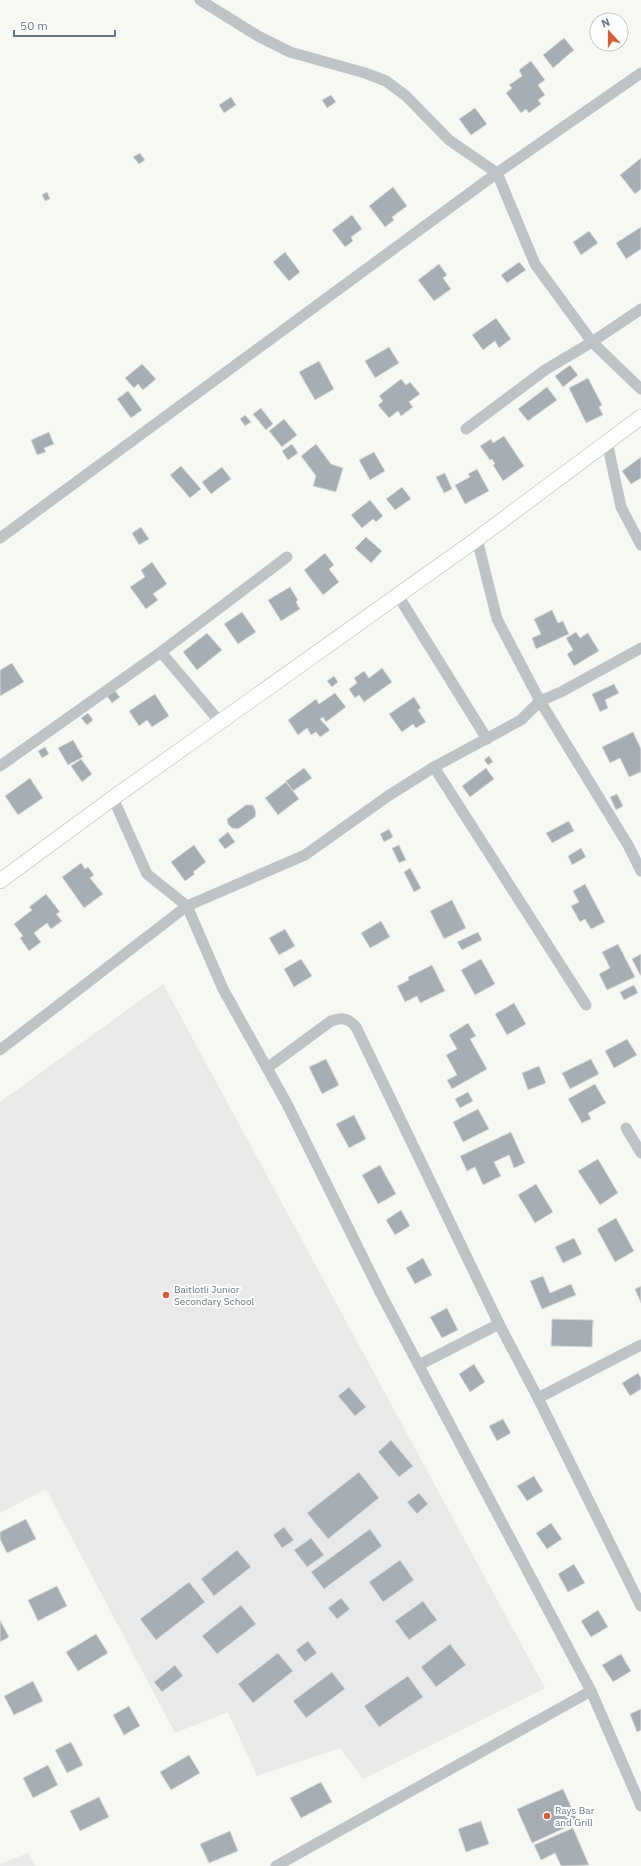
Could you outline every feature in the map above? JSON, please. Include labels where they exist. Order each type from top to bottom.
[{"type":"street","points":[[200,0],[258,36],[290,52],[365,73],[386,81],[406,96],[449,140],[497,173],[535,264],[592,342],[641,389]]},
{"type":"street","points":[[0,538],[497,173],[641,73]]},
{"type":"street","points":[[466,429],[545,370],[592,342],[641,309]]},
{"type":"street","points":[[0,881],[397,594],[477,539],[641,417]]},
{"type":"street","points":[[607,442],[621,507],[641,545]]},
{"type":"street","points":[[477,539],[497,619],[540,701],[628,845],[641,872]]},
{"type":"street","points":[[0,766],[161,652],[286,557]]},
{"type":"street","points":[[397,594],[486,739]]},
{"type":"street","points":[[0,1050],[187,906],[305,855],[388,796],[434,767],[521,720],[540,701],[561,692],[641,648]]},
{"type":"street","points":[[161,652],[220,722]]},
{"type":"street","points":[[434,767],[586,1006]]},
{"type":"street","points":[[113,798],[147,874],[187,906],[223,989],[287,1104],[381,1294],[591,1691],[641,1806]]},
{"type":"street","points":[[267,1068],[331,1021],[340,1018],[350,1020],[353,1023],[499,1324],[538,1398],[641,1606]]},
{"type":"street","points":[[626,1128],[641,1153]]},
{"type":"street","points":[[419,1365],[499,1324]]},
{"type":"street","points":[[538,1398],[641,1345]]},
{"type":"street","points":[[276,1866],[591,1691]]},
{"type":"shaded area","name":"Baitlotli Junior Secondary School","points":[[163,984],[545,1688],[363,1779],[340,1748],[257,1776],[228,1712],[175,1733],[46,1489],[0,1513],[0,1102]]},
{"type":"shaded area","points":[[28,1853],[35,1866],[0,1866],[0,1864]]},
{"type":"building","points":[[564,38],[574,50],[553,68],[543,55]]},
{"type":"building","points":[[531,61],[545,80],[538,85],[545,95],[538,100],[541,104],[529,113],[526,109],[521,113],[506,93],[512,88],[509,85],[522,76],[519,70]]},
{"type":"building","points":[[331,95],[336,102],[327,108],[322,100]]},
{"type":"building","points":[[231,97],[236,105],[224,113],[219,105]]},
{"type":"building","points":[[475,108],[487,124],[471,135],[459,119]]},
{"type":"building","points":[[140,153],[145,160],[139,164],[133,157]]},
{"type":"building","points":[[641,158],[641,189],[635,194],[620,175]]},
{"type":"building","points":[[393,187],[407,206],[392,217],[394,220],[385,227],[369,206]]},
{"type":"building","points":[[47,192],[50,199],[45,201],[42,195]]},
{"type":"building","points":[[352,215],[362,229],[351,237],[353,241],[345,247],[332,230]]},
{"type":"building","points":[[641,227],[641,249],[626,259],[616,243]]},
{"type":"building","points":[[589,231],[598,243],[581,255],[573,242]]},
{"type":"building","points":[[285,252],[300,272],[289,281],[273,262]]},
{"type":"building","points":[[519,262],[526,270],[507,283],[501,275]]},
{"type":"building","points":[[439,264],[447,275],[443,278],[451,289],[434,301],[418,280]]},
{"type":"building","points":[[496,318],[511,339],[499,348],[495,341],[483,350],[472,335]]},
{"type":"building","points":[[389,347],[399,363],[375,378],[365,361]]},
{"type":"building","points":[[319,361],[334,389],[315,400],[299,372]]},
{"type":"building","points":[[142,364],[156,379],[143,390],[138,384],[134,388],[125,378]]},
{"type":"building","points":[[570,365],[578,375],[563,387],[555,376]]},
{"type":"building","points":[[588,378],[602,405],[599,407],[603,415],[586,423],[569,388]]},
{"type":"building","points":[[401,379],[406,385],[410,382],[420,394],[409,402],[413,407],[401,416],[398,411],[389,418],[378,405],[383,401],[379,396]]},
{"type":"building","points":[[547,387],[557,400],[528,421],[518,409]]},
{"type":"building","points":[[128,391],[142,410],[131,418],[117,399]]},
{"type":"building","points":[[261,408],[273,424],[266,430],[253,414]]},
{"type":"building","points":[[245,415],[251,422],[245,426],[240,419]]},
{"type":"building","points":[[284,419],[297,435],[282,447],[269,431]]},
{"type":"building","points":[[49,432],[54,444],[44,448],[46,452],[37,455],[31,440]]},
{"type":"building","points":[[504,436],[524,466],[503,481],[493,465],[495,464],[492,459],[490,460],[480,446],[491,439],[493,443]]},
{"type":"building","points":[[292,444],[298,453],[288,460],[282,451]]},
{"type":"building","points":[[316,444],[331,464],[343,468],[336,492],[313,486],[316,476],[301,456]]},
{"type":"building","points":[[374,452],[385,471],[370,480],[359,460]]},
{"type":"building","points":[[641,457],[641,478],[631,484],[622,471]]},
{"type":"building","points":[[181,466],[201,489],[190,498],[170,475]]},
{"type":"building","points":[[222,467],[231,479],[211,494],[202,482]]},
{"type":"building","points":[[477,469],[489,491],[465,504],[455,485],[470,477],[468,474]]},
{"type":"building","points":[[445,473],[452,489],[444,493],[436,477]]},
{"type":"building","points":[[402,487],[411,499],[395,510],[386,499]]},
{"type":"building","points":[[370,500],[383,516],[376,522],[373,519],[362,528],[351,515]]},
{"type":"building","points":[[141,527],[149,539],[139,545],[132,533]]},
{"type":"building","points":[[366,537],[382,551],[371,563],[355,548]]},
{"type":"building","points":[[325,553],[334,565],[329,569],[339,582],[323,595],[304,570]]},
{"type":"building","points":[[152,562],[167,584],[153,594],[158,600],[146,609],[130,587],[145,577],[141,570]]},
{"type":"building","points":[[290,587],[298,600],[296,602],[300,609],[281,621],[268,600]]},
{"type":"building","points":[[552,610],[558,623],[563,621],[569,634],[536,649],[532,638],[541,634],[534,619]]},
{"type":"building","points":[[242,612],[256,632],[238,644],[224,624]]},
{"type":"building","points":[[576,632],[580,638],[588,633],[599,651],[574,666],[567,654],[573,650],[566,638]]},
{"type":"building","points":[[207,633],[222,650],[197,670],[183,652]]},
{"type":"building","points":[[12,663],[24,682],[0,696],[0,670]]},
{"type":"building","points":[[382,668],[392,682],[364,702],[359,695],[355,698],[349,689],[357,683],[354,678],[364,671],[369,678]]},
{"type":"building","points":[[334,676],[338,682],[332,687],[327,681]]},
{"type":"building","points":[[614,684],[619,693],[605,700],[608,708],[600,712],[592,694]]},
{"type":"building","points":[[115,691],[120,697],[112,703],[107,696]]},
{"type":"building","points":[[335,693],[346,707],[326,722],[323,717],[320,719],[330,730],[320,737],[316,732],[311,735],[307,728],[298,735],[288,720],[316,699],[319,704]]},
{"type":"building","points":[[155,694],[169,716],[152,727],[147,720],[139,726],[129,711]]},
{"type":"building","points":[[414,697],[421,708],[418,710],[426,722],[416,728],[413,724],[402,732],[389,714]]},
{"type":"building","points":[[88,713],[93,720],[87,725],[81,718]]},
{"type":"building","points":[[633,732],[641,749],[641,772],[629,777],[620,758],[610,763],[602,747]]},
{"type":"building","points":[[73,740],[83,757],[68,765],[58,748]]},
{"type":"building","points":[[45,747],[49,754],[42,758],[38,751]]},
{"type":"building","points":[[489,756],[493,762],[488,765],[484,760]]},
{"type":"building","points":[[81,759],[92,774],[82,782],[71,766]]},
{"type":"building","points":[[304,768],[312,778],[293,791],[286,781]]},
{"type":"building","points":[[486,768],[494,779],[470,797],[462,786]]},
{"type":"building","points":[[30,778],[43,798],[18,815],[5,796]]},
{"type":"building","points":[[286,782],[299,799],[278,815],[265,798]]},
{"type":"building","points":[[617,794],[623,806],[616,810],[610,797]]},
{"type":"building","points":[[246,805],[253,805],[256,812],[255,817],[238,829],[232,828],[228,824],[227,819]]},
{"type":"building","points":[[569,821],[574,831],[552,843],[546,833]]},
{"type":"building","points":[[389,829],[393,837],[384,842],[380,834]]},
{"type":"building","points":[[228,832],[235,842],[225,849],[218,840]]},
{"type":"building","points":[[194,845],[206,862],[193,872],[195,874],[185,881],[171,862]]},
{"type":"building","points":[[399,845],[406,860],[399,863],[392,848]]},
{"type":"building","points":[[581,848],[586,857],[572,865],[568,856]]},
{"type":"building","points":[[81,863],[85,869],[88,867],[94,875],[90,878],[103,894],[84,908],[62,877]]},
{"type":"building","points":[[410,868],[421,888],[414,892],[404,872]]},
{"type":"building","points":[[585,884],[605,922],[591,929],[585,919],[580,922],[571,906],[579,902],[573,891]]},
{"type":"building","points":[[46,894],[60,912],[56,914],[62,921],[51,929],[47,923],[34,933],[41,942],[29,951],[20,938],[23,936],[14,924],[32,910],[29,907]]},
{"type":"building","points":[[452,900],[466,928],[444,939],[430,911]]},
{"type":"building","points":[[381,921],[390,937],[370,948],[361,933]]},
{"type":"building","points":[[285,929],[295,946],[279,955],[269,938]]},
{"type":"building","points":[[478,932],[482,940],[462,950],[457,942]]},
{"type":"building","points":[[618,944],[635,977],[607,990],[599,974],[610,968],[602,952]]},
{"type":"building","points":[[641,954],[641,975],[640,975],[632,959]]},
{"type":"building","points":[[301,959],[312,976],[294,987],[284,969]]},
{"type":"building","points":[[481,959],[495,984],[475,995],[461,970]]},
{"type":"building","points":[[432,965],[445,991],[420,1003],[417,996],[405,1002],[397,986],[409,980],[408,977]]},
{"type":"building","points":[[634,985],[638,993],[624,1000],[620,992]]},
{"type":"building","points":[[514,1003],[526,1024],[507,1035],[495,1014]]},
{"type":"building","points":[[468,1023],[476,1036],[470,1039],[487,1069],[452,1089],[447,1080],[457,1075],[446,1055],[457,1049],[449,1035]]},
{"type":"building","points":[[627,1039],[637,1055],[614,1068],[605,1051]]},
{"type":"building","points":[[326,1059],[339,1085],[322,1094],[309,1067]]},
{"type":"building","points":[[591,1059],[599,1074],[570,1089],[562,1073]]},
{"type":"building","points":[[539,1066],[546,1083],[528,1090],[522,1073]]},
{"type":"building","points":[[595,1084],[606,1103],[588,1113],[591,1119],[582,1123],[568,1099]]},
{"type":"building","points":[[468,1092],[473,1101],[460,1108],[455,1099]]},
{"type":"building","points":[[478,1109],[489,1129],[463,1142],[453,1122]]},
{"type":"building","points":[[354,1115],[366,1139],[349,1148],[336,1124]]},
{"type":"building","points":[[511,1132],[525,1163],[514,1168],[509,1155],[494,1162],[501,1176],[483,1185],[475,1167],[467,1171],[460,1156]]},
{"type":"building","points":[[598,1159],[618,1193],[600,1205],[578,1171]]},
{"type":"building","points":[[380,1165],[396,1194],[378,1204],[362,1175]]},
{"type":"building","points":[[536,1184],[553,1212],[535,1223],[518,1195]]},
{"type":"building","points":[[401,1210],[410,1226],[395,1235],[386,1220]]},
{"type":"building","points":[[616,1218],[634,1251],[615,1262],[597,1229]]},
{"type":"building","points":[[574,1238],[582,1254],[563,1263],[555,1247]]},
{"type":"building","points":[[423,1258],[432,1275],[415,1284],[406,1268]]},
{"type":"building","points":[[543,1276],[550,1293],[571,1284],[576,1295],[542,1309],[530,1281]]},
{"type":"building","points":[[641,1286],[641,1303],[635,1289]]},
{"type":"building","points":[[447,1308],[458,1330],[442,1338],[430,1317]]},
{"type":"building","points":[[552,1319],[593,1320],[592,1347],[551,1346]]},
{"type":"building","points":[[474,1364],[485,1382],[470,1392],[459,1374]]},
{"type":"building","points":[[638,1373],[641,1378],[641,1389],[630,1396],[622,1383]]},
{"type":"building","points":[[349,1387],[366,1407],[355,1416],[338,1396]]},
{"type":"building","points":[[503,1419],[511,1433],[497,1441],[489,1426]]},
{"type":"building","points":[[391,1440],[413,1466],[399,1477],[378,1452]]},
{"type":"building","points":[[359,1472],[379,1498],[328,1539],[307,1513]]},
{"type":"building","points":[[534,1476],[543,1491],[527,1501],[517,1486]]},
{"type":"building","points":[[419,1493],[428,1504],[417,1514],[407,1502]]},
{"type":"building","points":[[26,1519],[36,1539],[7,1553],[0,1539],[0,1532]]},
{"type":"building","points":[[551,1523],[562,1539],[547,1549],[536,1533]]},
{"type":"building","points":[[284,1527],[294,1540],[282,1548],[273,1535]]},
{"type":"building","points":[[370,1529],[382,1546],[324,1589],[311,1572]]},
{"type":"building","points":[[311,1538],[324,1555],[307,1567],[294,1550]]},
{"type":"building","points":[[237,1550],[251,1567],[214,1596],[201,1579]]},
{"type":"building","points":[[400,1560],[414,1580],[383,1602],[369,1582]]},
{"type":"building","points":[[574,1564],[585,1583],[568,1592],[558,1574]]},
{"type":"building","points":[[189,1582],[205,1602],[156,1640],[140,1619]]},
{"type":"building","points":[[57,1586],[67,1606],[38,1621],[28,1600]]},
{"type":"building","points":[[341,1598],[350,1609],[337,1619],[328,1608]]},
{"type":"building","points":[[423,1601],[437,1620],[409,1640],[395,1621]]},
{"type":"building","points":[[241,1605],[256,1624],[217,1654],[202,1636]]},
{"type":"building","points":[[598,1610],[608,1627],[591,1637],[581,1621]]},
{"type":"building","points":[[0,1620],[9,1637],[0,1642]]},
{"type":"building","points":[[96,1634],[108,1653],[78,1671],[66,1652]]},
{"type":"building","points":[[308,1641],[317,1653],[305,1662],[296,1650]]},
{"type":"building","points":[[450,1644],[466,1665],[436,1687],[421,1667]]},
{"type":"building","points":[[278,1653],[293,1671],[253,1703],[238,1684]]},
{"type":"building","points":[[621,1654],[631,1671],[613,1682],[602,1665]]},
{"type":"building","points":[[175,1665],[183,1676],[162,1692],[154,1682]]},
{"type":"building","points":[[332,1672],[345,1689],[306,1718],[293,1701]]},
{"type":"building","points":[[408,1676],[423,1697],[379,1727],[364,1706]]},
{"type":"building","points":[[33,1681],[43,1701],[14,1715],[4,1696]]},
{"type":"building","points":[[129,1706],[140,1726],[124,1735],[113,1715]]},
{"type":"building","points":[[641,1709],[641,1730],[637,1732],[630,1714]]},
{"type":"building","points":[[71,1742],[83,1765],[67,1773],[55,1750]]},
{"type":"building","points":[[189,1755],[200,1773],[171,1790],[160,1772]]},
{"type":"building","points":[[48,1765],[58,1785],[33,1798],[23,1778]]},
{"type":"building","points":[[321,1782],[332,1802],[301,1818],[290,1798]]},
{"type":"building","name":"Rays Bar and Grill","points":[[563,1789],[578,1822],[532,1843],[517,1809]]},
{"type":"building","points":[[99,1797],[109,1817],[80,1831],[70,1811]]},
{"type":"building","points":[[481,1821],[489,1844],[466,1852],[458,1829]]},
{"type":"building","points":[[573,1828],[589,1865],[561,1866],[555,1853],[541,1860],[534,1845]]},
{"type":"building","points":[[230,1831],[238,1851],[209,1863],[200,1844]]},
{"type":"place","name":"Baitlotli Junior Secondary School","points":[[166,1295]]},
{"type":"place","name":"Rays Bar and Grill","points":[[547,1816]]}]
